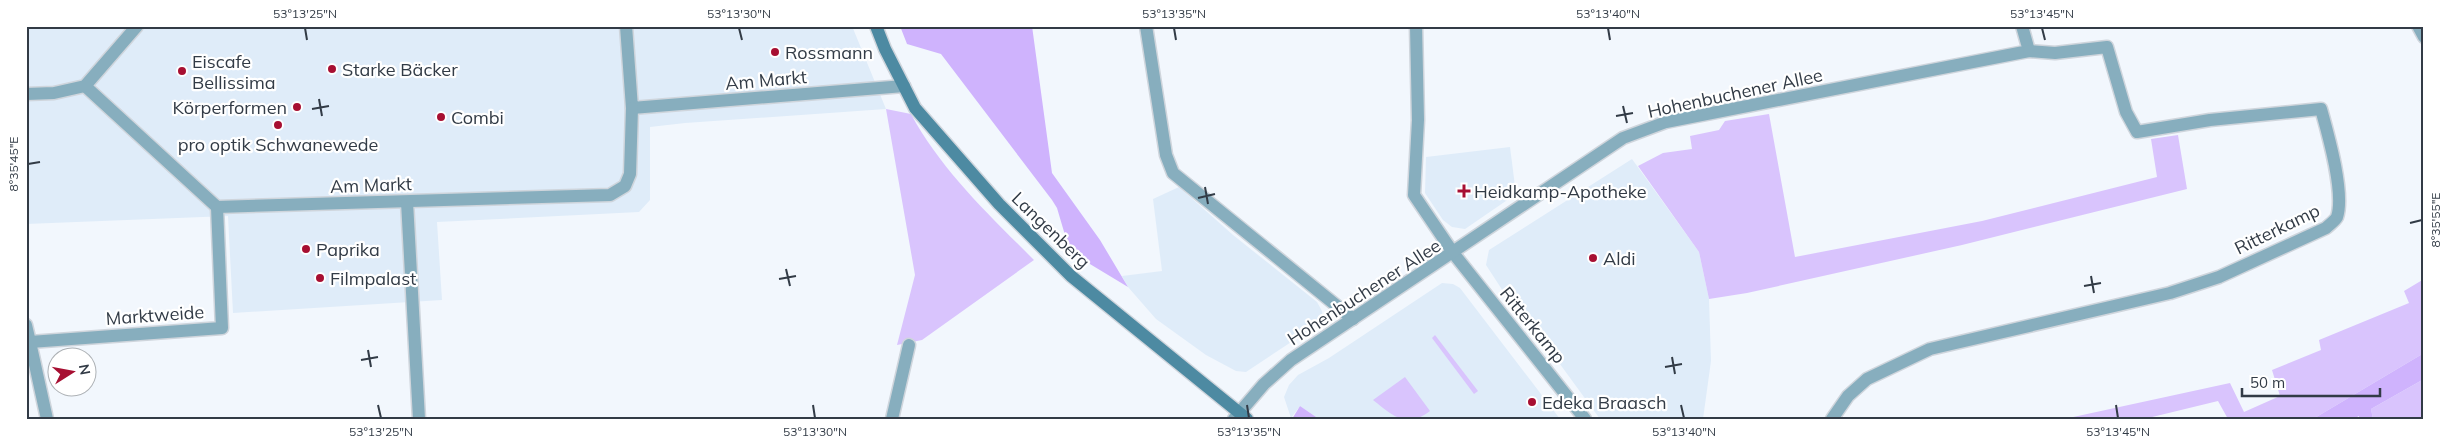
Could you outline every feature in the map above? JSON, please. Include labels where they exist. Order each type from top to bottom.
[{"type":"main road","name":"Langenberg","points":[[876,26],[915,108],[999,204],[1071,276],[1240,417]]},
{"type":"street","points":[[26,94],[54,93],[85,86],[138,26]]},
{"type":"street","name":"Am Markt","points":[[217,208],[610,195],[625,186],[630,174],[632,108],[626,26]]},
{"type":"street","points":[[1146,26],[1166,155],[1172,173],[1353,319]]},
{"type":"street","name":"Ritterkamp","points":[[1416,26],[1418,120],[1414,195],[1454,254],[1584,419]]},
{"type":"street","points":[[2022,26],[2029,51]]},
{"type":"street","points":[[2418,26],[2424,37]]},
{"type":"street","name":"Ritterkamp","points":[[1832,419],[1848,396],[1867,379],[1930,349],[2170,293],[2219,277],[2326,228],[2336,219],[2339,204],[2338,195],[2332,150],[2322,109],[2218,119],[2137,132],[2126,112],[2107,48],[2055,53],[2029,51]]},
{"type":"street","name":"Hohenbuchener Allee","points":[[1240,417],[1264,384],[1291,360],[1454,254],[1623,138],[1666,122],[2029,51]]},
{"type":"street","points":[[85,86],[217,208]]},
{"type":"street","name":"Am Markt","points":[[632,108],[904,86]]},
{"type":"street","points":[[407,202],[419,419]]},
{"type":"street","name":"Marktweide","points":[[30,342],[222,328],[217,208]]},
{"type":"street","points":[[26,325],[47,419]]},
{"type":"street","points":[[892,419],[909,345]]},
{"type":"shaded area","points":[[26,26],[852,26],[886,109],[650,127],[650,200],[639,212],[437,222],[442,300],[233,313],[228,216],[26,224]]},
{"type":"shaded area","points":[[900,26],[1032,26],[1052,173],[1100,240],[1128,287],[1070,252],[1057,208],[1052,200],[941,54],[907,44]]},
{"type":"shaded area","points":[[886,109],[911,114],[923,135],[967,192],[1034,260],[922,340],[897,345],[915,275]]},
{"type":"shaded area","points":[[1769,114],[1795,257],[1982,221],[2157,177],[2151,139],[2178,135],[2187,189],[1962,245],[1747,293],[1709,299],[1699,252],[1638,166],[1663,153],[1692,149],[1690,136],[1719,130],[1725,121]]},
{"type":"shaded area","points":[[1510,147],[1516,194],[1465,229],[1452,227],[1443,220],[1425,193],[1426,157]]},
{"type":"shaded area","points":[[1632,159],[1699,252],[1709,299],[1711,361],[1703,419],[1600,419],[1522,312],[1516,311],[1486,265],[1489,250]]},
{"type":"shaded area","points":[[1179,187],[1233,235],[1317,302],[1322,311],[1323,321],[1246,372],[1236,371],[1206,355],[1156,319],[1128,287],[1122,276],[1162,271],[1153,199]]},
{"type":"shaded area","points":[[2424,279],[2424,353],[2313,419],[2228,419],[2218,401],[2144,419],[2064,419],[2230,383],[2244,412],[2280,396],[2272,370],[2321,350],[2319,340],[2409,303],[2404,291]]},
{"type":"shaded area","points":[[1442,283],[1453,284],[1460,288],[1560,419],[1319,419],[1300,406],[1291,418],[1284,397],[1289,385],[1298,375],[1329,358]]},
{"type":"shaded area","points":[[1435,335],[1478,391],[1474,394],[1432,338]]},
{"type":"shaded area","points":[[2424,353],[2424,379],[2371,409],[2373,419],[2359,419],[2359,416],[2353,419],[2313,419]]},
{"type":"shaded area","points":[[1405,377],[1430,411],[1414,419],[1407,420],[1393,415],[1373,400]]},
{"type":"shaded area","points":[[2424,379],[2424,419],[2373,419],[2371,409]]},
{"type":"shaded area","points":[[1300,406],[1319,419],[1292,419]]},
{"type":"place","name":"Rossmann","points":[[775,52]]},
{"type":"place","name":"Starke Bäcker","points":[[332,69]]},
{"type":"place","name":"Eiscafe Bellissima","points":[[182,71]]},
{"type":"place","name":"Körperformen","points":[[297,107]]},
{"type":"place","name":"Combi","points":[[441,117]]},
{"type":"place","name":"pro optik Schwanewede","points":[[278,125]]},
{"type":"place","name":"Heidkamp-Apotheke","points":[[1464,191]]},
{"type":"place","name":"Paprika","points":[[306,249]]},
{"type":"place","name":"Aldi","points":[[1593,258]]},
{"type":"place","name":"Filmpalast","points":[[320,278]]},
{"type":"place","name":"Edeka Braasch","points":[[1532,402]]}]
